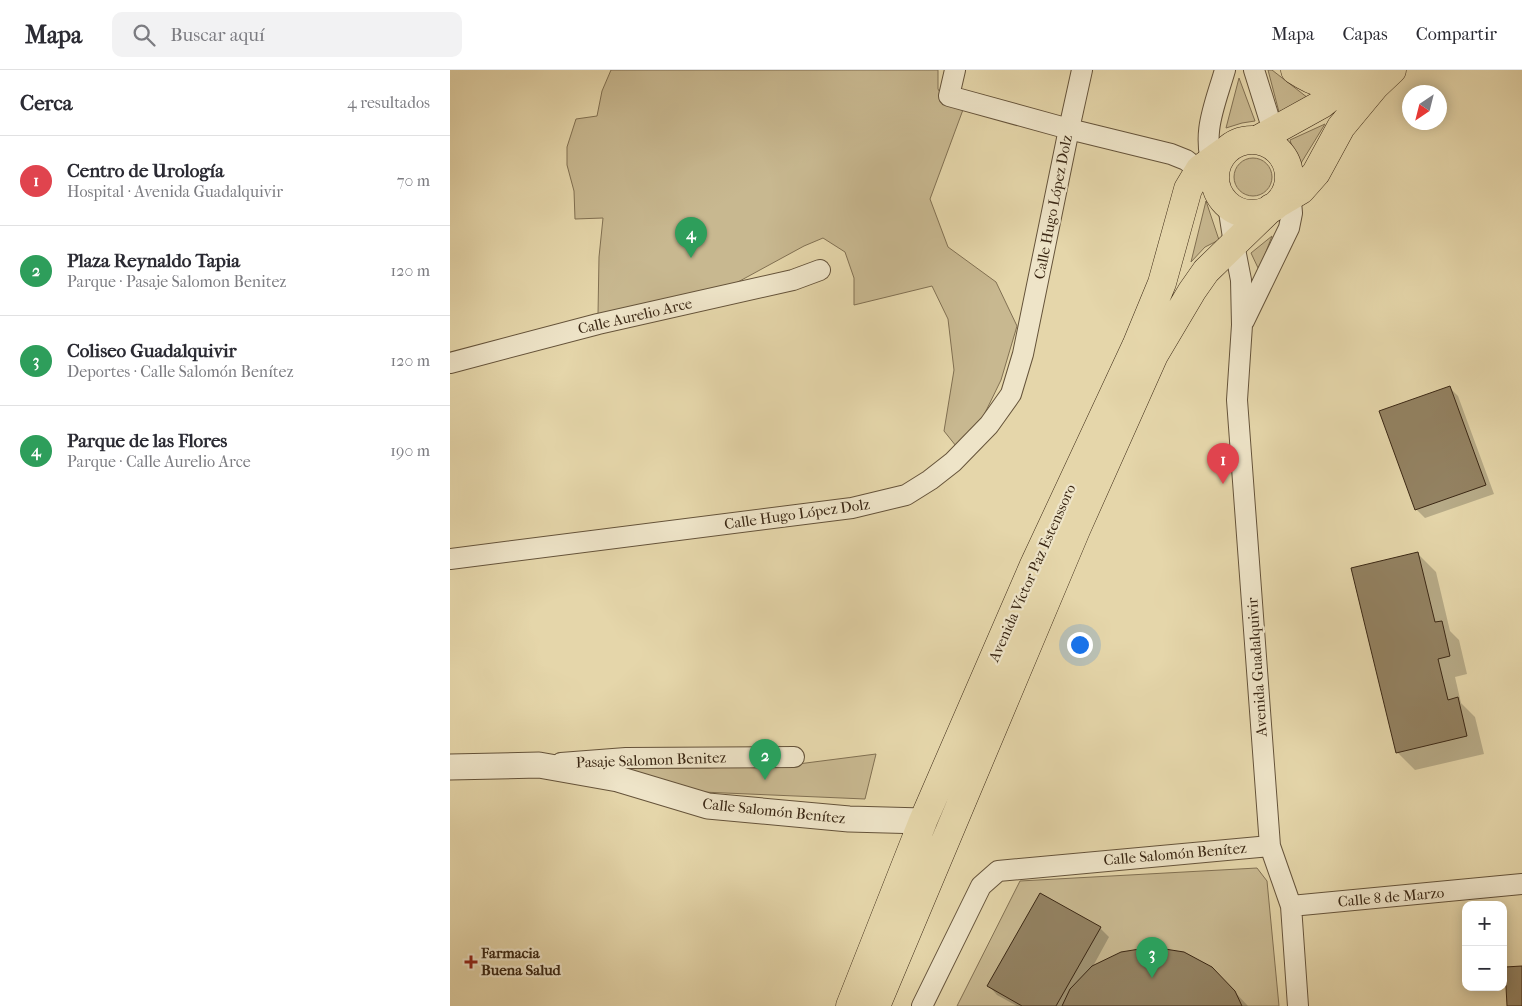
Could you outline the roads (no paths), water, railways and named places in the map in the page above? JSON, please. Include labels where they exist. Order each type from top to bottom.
[{"type":"main road","points":[[1295,70],[1311,80],[1328,84],[1357,76]]},
{"type":"main road","name":"Avenida Víctor Paz Estenssoro","points":[[876,1006],[1076,530],[1154,355],[1206,271],[1283,196],[1301,190],[1316,173],[1341,128],[1375,86],[1392,70]]},
{"type":"main road","points":[[1270,141],[1286,160],[1283,196],[1263,212],[1245,213],[1216,174],[1240,142],[1270,141],[1357,76]]},
{"type":"main road","name":"Avenida Víctor Paz Estenssoro","points":[[850,1006],[923,821],[1034,567],[1136,346],[1162,283],[1188,189],[1216,174]]},
{"type":"street","points":[[955,70],[949,96],[1068,129],[1171,154],[1216,174]]},
{"type":"street","name":"Calle Hugo López Dolz","points":[[450,559],[852,508],[906,495],[930,480],[953,462],[990,425],[1011,394],[1023,354],[1068,129],[1082,70]]},
{"type":"street","name":"Avenida Guadalquivir","points":[[1225,70],[1210,124],[1208,143],[1234,244],[1241,280],[1242,325],[1237,400],[1270,846],[1290,906],[1298,1006]]},
{"type":"street","points":[[1254,70],[1270,141]]},
{"type":"street","name":"Avenida Guadalquivir","points":[[1242,325],[1289,228],[1292,213],[1283,196]]},
{"type":"street","name":"Calle Aurelio Arce","points":[[450,363],[598,324],[793,280],[820,270]]},
{"type":"street","name":"Pasaje Salomon Benitez","points":[[539,765],[626,758],[794,757]]},
{"type":"street","name":"Calle Salomón Benítez","points":[[450,767],[539,765],[618,779],[708,806],[849,819],[923,821]]},
{"type":"street","name":"Calle Salomón Benítez","points":[[922,1006],[981,886],[998,870],[1270,846]]},
{"type":"street","name":"Calle 8 de Marzo","points":[[1290,906],[1522,884]]},
{"type":"place","name":"Parque de las Flores","points":[[691,258]]},
{"type":"place","name":"Centro de Urología","points":[[1223,484]]},
{"type":"place","name":"Plaza Reynaldo Tapia","points":[[765,780]]},
{"type":"place","name":"Farmacia Buena Salud","points":[[471,962]]},
{"type":"place","name":"Coliseo Guadalquivir","points":[[1152,978]]}]
